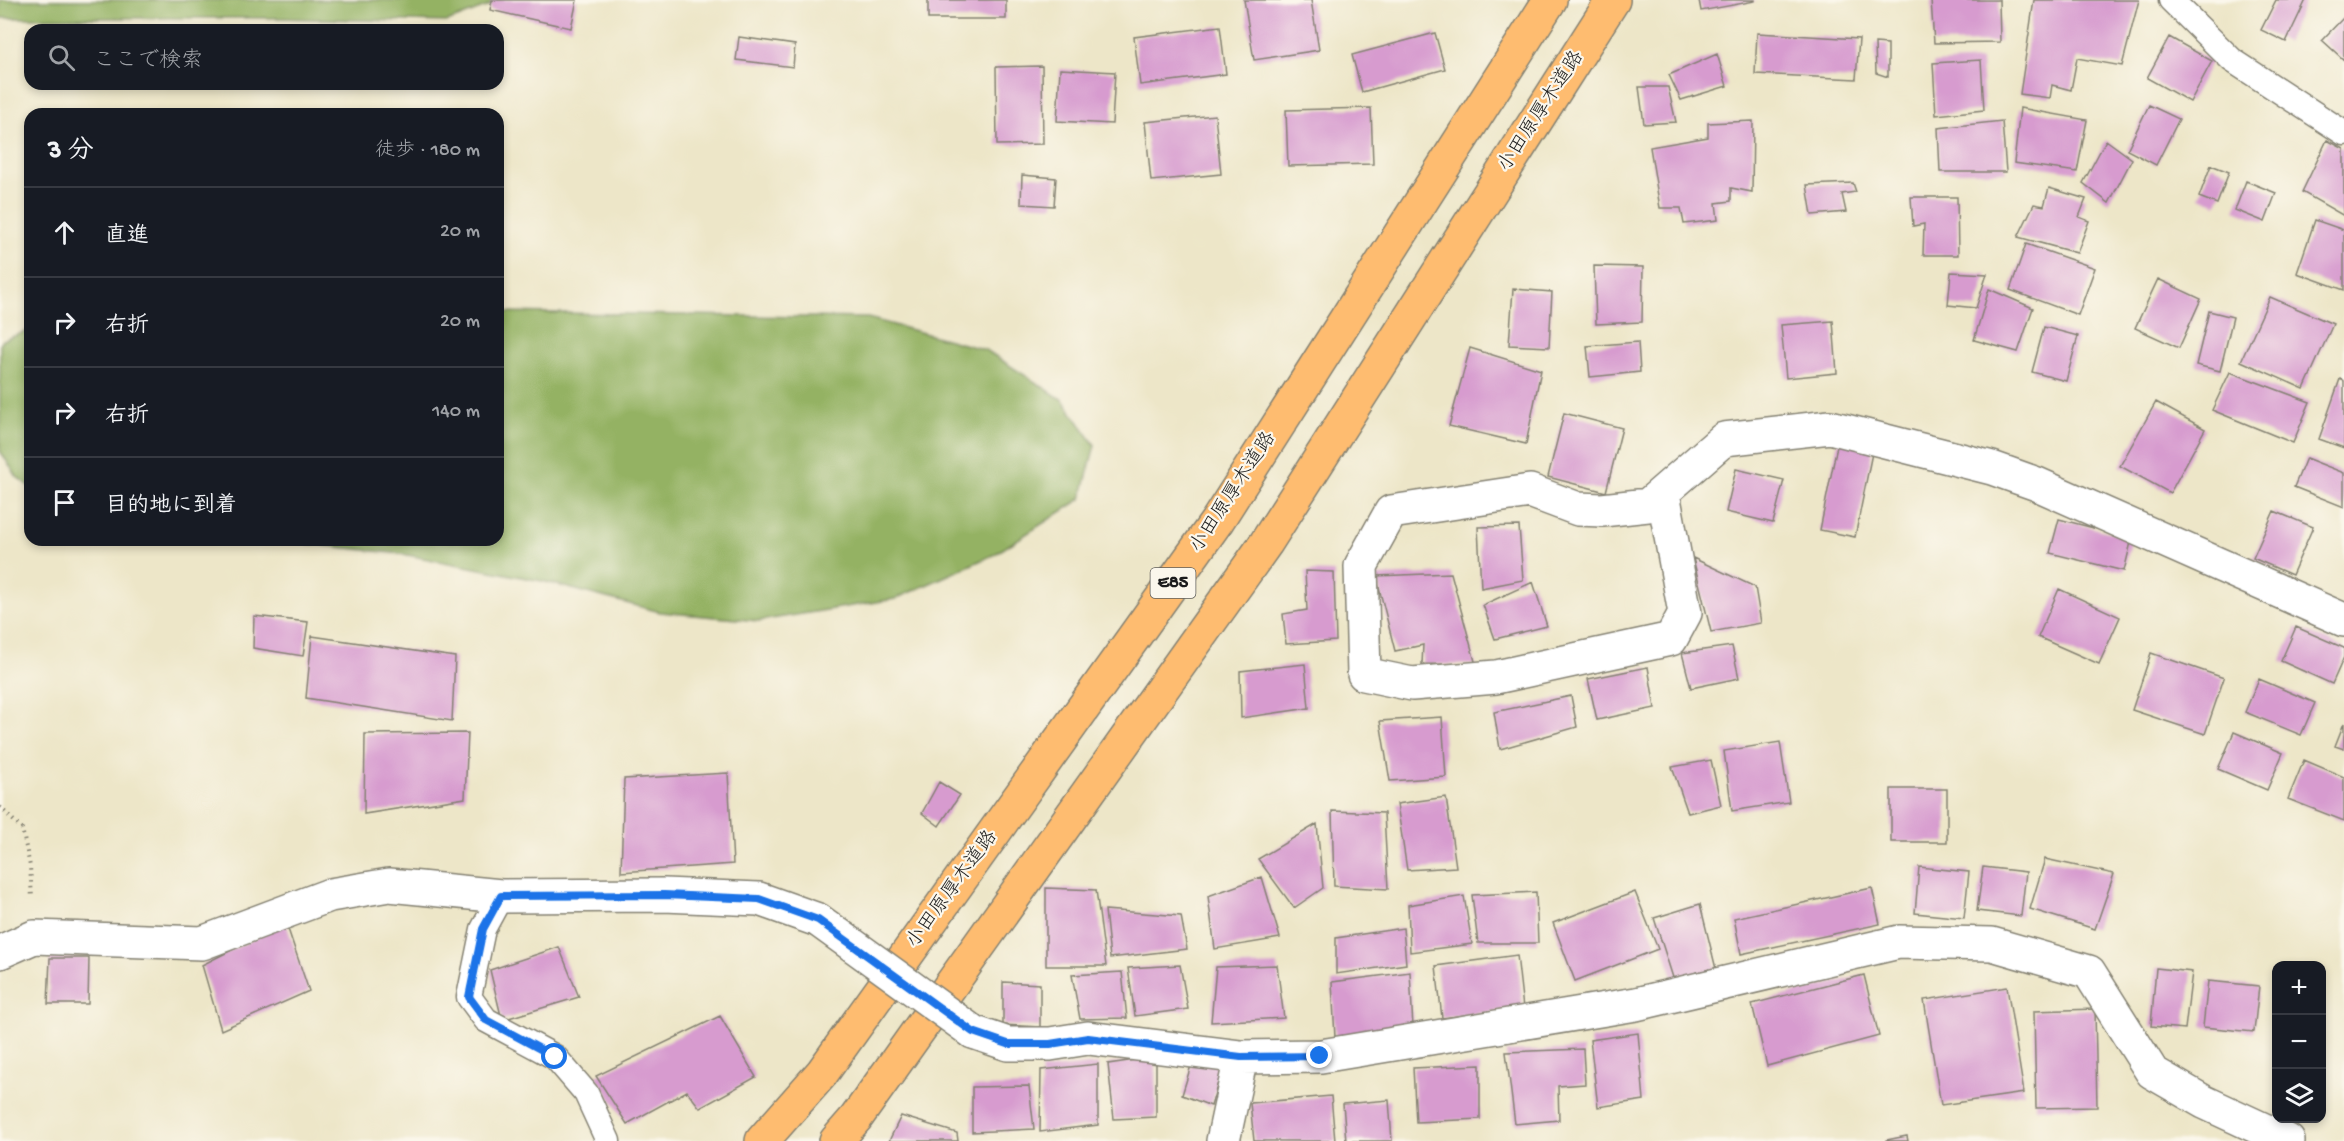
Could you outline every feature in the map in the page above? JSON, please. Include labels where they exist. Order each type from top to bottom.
[{"type":"highway","name":"小田原厚木道路","points":[[762,1141],[822,1072],[1217,521],[1550,0]]},
{"type":"highway","name":"小田原厚木道路","points":[[836,1141],[863,1109],[1266,543],[1613,0]]},
{"type":"street","points":[[1663,493],[1685,613],[1671,639],[1496,677],[1412,684],[1364,674],[1361,566],[1391,512],[1530,491],[1578,509],[1602,510],[1648,505],[1724,438],[1830,427],[1992,468],[2026,480],[2344,620]]},
{"type":"street","points":[[0,951],[34,937],[202,943],[330,895],[389,885],[501,896],[664,895],[759,899],[818,920],[973,1032],[1008,1044],[1050,1044],[1088,1038],[1241,1057],[1320,1056],[1636,1004],[1899,942],[1992,944],[2089,972],[2152,1072],[2204,1102],[2288,1141]]},
{"type":"street","points":[[1223,1141],[1241,1057]]},
{"type":"lane","points":[[2171,0],[2232,60],[2344,133]]},
{"type":"lane","points":[[501,896],[483,929],[469,997],[486,1020],[555,1057],[586,1093],[608,1141]]},
{"type":"path","points":[[0,807],[22,828],[30,866],[34,937]]},
{"type":"green space","points":[[0,0],[504,0],[447,22],[279,18],[0,18]]},
{"type":"green space","points":[[504,312],[868,318],[986,350],[1063,400],[1095,445],[1081,499],[995,554],[895,599],[759,621],[660,612],[542,581],[402,554],[329,546],[504,546]]},
{"type":"green space","points":[[24,332],[24,482],[17,477],[0,451],[0,345],[3,340]]},
{"type":"building","points":[[492,0],[577,0],[571,28],[490,10]]},
{"type":"building","points":[[928,0],[1006,0],[1006,19],[928,19]]},
{"type":"building","points":[[1244,0],[1311,0],[1319,50],[1254,60]]},
{"type":"building","points":[[1699,0],[1755,0],[1755,1],[1701,11]]},
{"type":"building","points":[[1931,0],[1999,0],[2000,42],[1934,43]]},
{"type":"building","points":[[2034,0],[2139,0],[2122,66],[2077,58],[2071,90],[2052,85],[2050,98],[2020,94]]},
{"type":"building","points":[[2276,0],[2306,0],[2286,42],[2261,30]]},
{"type":"building","points":[[2344,17],[2344,60],[2322,40]]},
{"type":"building","points":[[1220,26],[1226,74],[1140,85],[1134,37]]},
{"type":"building","points":[[1435,33],[1445,69],[1362,92],[1352,55]]},
{"type":"building","points":[[1757,33],[1859,39],[1856,79],[1755,74]]},
{"type":"building","points":[[739,37],[795,45],[793,67],[736,60]]},
{"type":"building","points":[[2169,37],[2212,61],[2190,102],[2147,78]]},
{"type":"building","points":[[1875,43],[1888,44],[1888,77],[1876,73]]},
{"type":"building","points":[[1717,54],[1727,86],[1681,100],[1669,75]]},
{"type":"building","points":[[1981,60],[1984,110],[1936,115],[1933,63]]},
{"type":"building","points":[[1042,66],[1043,144],[997,145],[996,67]]},
{"type":"building","points":[[1060,69],[1115,72],[1112,124],[1057,121]]},
{"type":"building","points":[[1639,87],[1668,87],[1676,122],[1644,124]]},
{"type":"building","points":[[2149,105],[2179,119],[2156,165],[2127,150]]},
{"type":"building","points":[[1371,108],[1373,164],[1288,166],[1286,110]]},
{"type":"building","points":[[2020,108],[2087,120],[2077,172],[2014,163]]},
{"type":"building","points":[[1215,115],[1221,174],[1151,181],[1145,122]]},
{"type":"building","points":[[1753,121],[1752,192],[1731,188],[1731,201],[1716,203],[1718,220],[1684,224],[1681,208],[1660,208],[1650,147],[1708,137],[1708,123]]},
{"type":"building","points":[[2002,121],[2006,172],[1940,172],[1938,128]]},
{"type":"building","points":[[2106,140],[2132,159],[2109,203],[2083,183]]},
{"type":"building","points":[[2327,140],[2344,149],[2344,216],[2302,192]]},
{"type":"building","points":[[2211,165],[2229,172],[2217,204],[2199,197]]},
{"type":"building","points":[[1022,175],[1056,178],[1054,206],[1021,204]]},
{"type":"building","points":[[2246,181],[2276,193],[2265,222],[2235,210]]},
{"type":"building","points":[[1853,183],[1856,192],[1842,194],[1846,212],[1812,215],[1807,185]]},
{"type":"building","points":[[2049,188],[2086,199],[2079,217],[2089,221],[2077,253],[2018,237],[2034,204],[2044,206]]},
{"type":"building","points":[[1911,197],[1957,197],[1958,255],[1923,255],[1924,224],[1913,226]]},
{"type":"building","points":[[2315,220],[2344,230],[2344,290],[2297,273]]},
{"type":"building","points":[[2026,244],[2095,268],[2078,315],[2010,290]]},
{"type":"building","points":[[1594,266],[1643,267],[1642,322],[1596,324]]},
{"type":"building","points":[[1951,272],[1987,274],[1976,308],[1948,305]]},
{"type":"building","points":[[2158,279],[2201,299],[2179,348],[2135,328]]},
{"type":"building","points":[[1513,289],[1552,292],[1549,347],[1509,345]]},
{"type":"building","points":[[1989,289],[2033,308],[2018,352],[1974,340]]},
{"type":"building","points":[[2270,297],[2333,324],[2304,389],[2241,361]]},
{"type":"building","points":[[2209,311],[2233,317],[2220,371],[2196,365]]},
{"type":"building","points":[[1833,321],[1837,373],[1786,378],[1781,325]]},
{"type":"building","points":[[2044,327],[2078,336],[2066,381],[2032,372]]},
{"type":"building","points":[[1638,342],[1640,372],[1590,377],[1587,346]]},
{"type":"building","points":[[1470,348],[1541,370],[1526,444],[1449,426]]},
{"type":"building","points":[[2230,372],[2310,402],[2293,443],[2212,410]]},
{"type":"building","points":[[2340,379],[2344,381],[2344,448],[2319,439]]},
{"type":"building","points":[[2156,402],[2205,429],[2170,493],[2120,466]]},
{"type":"building","points":[[1564,413],[1622,428],[1606,492],[1548,477]]},
{"type":"building","points":[[1839,436],[1874,443],[1855,537],[1820,530]]},
{"type":"building","points":[[2306,458],[2344,473],[2344,507],[2294,487]]},
{"type":"building","points":[[1736,469],[1784,480],[1773,523],[1726,512]]},
{"type":"building","points":[[2274,511],[2313,527],[2292,575],[2253,558]]},
{"type":"building","points":[[2059,519],[2132,538],[2124,571],[2050,553]]},
{"type":"building","points":[[1519,526],[1523,580],[1481,588],[1478,527]]},
{"type":"building","points":[[1693,558],[1755,587],[1761,623],[1711,632]]},
{"type":"building","points":[[1305,571],[1334,572],[1336,641],[1286,644],[1283,614],[1307,610]]},
{"type":"building","points":[[1451,573],[1476,665],[1422,664],[1423,645],[1395,651],[1376,576]]},
{"type":"building","points":[[1533,582],[1547,626],[1495,639],[1483,605]]},
{"type":"building","points":[[2059,589],[2120,617],[2099,664],[2038,637]]},
{"type":"building","points":[[254,616],[308,622],[303,656],[253,648]]},
{"type":"building","points":[[2296,627],[2344,648],[2344,657],[2332,684],[2281,661]]},
{"type":"building","points":[[312,636],[455,657],[452,721],[306,698]]},
{"type":"building","points":[[1732,646],[1739,678],[1691,688],[1682,653]]},
{"type":"building","points":[[2151,653],[2224,678],[2205,734],[2132,710]]},
{"type":"building","points":[[1305,664],[1309,708],[1241,718],[1240,671]]},
{"type":"building","points":[[1648,667],[1655,708],[1597,720],[1588,679]]},
{"type":"building","points":[[2259,679],[2315,703],[2301,735],[2245,712]]},
{"type":"building","points":[[1571,696],[1577,727],[1500,749],[1494,712]]},
{"type":"building","points":[[1442,717],[1446,777],[1390,781],[1380,721]]},
{"type":"building","points":[[2344,723],[2344,749],[2335,746]]},
{"type":"building","points":[[2234,732],[2283,753],[2267,790],[2218,769]]},
{"type":"building","points":[[468,733],[465,798],[364,814],[365,734]]},
{"type":"building","points":[[1780,742],[1789,802],[1732,811],[1724,751]]},
{"type":"building","points":[[1711,760],[1721,805],[1688,813],[1672,767]]},
{"type":"building","points":[[2304,760],[2344,777],[2344,821],[2288,799]]},
{"type":"building","points":[[728,773],[733,864],[621,872],[624,779]]},
{"type":"building","points":[[939,782],[960,795],[939,826],[922,813]]},
{"type":"building","points":[[1891,789],[1947,789],[1947,842],[1891,842]]},
{"type":"building","points":[[1446,797],[1456,867],[1407,870],[1397,804]]},
{"type":"building","points":[[1332,811],[1384,813],[1388,889],[1334,886]]},
{"type":"building","points":[[1317,824],[1323,888],[1294,908],[1258,859]]},
{"type":"building","points":[[2045,859],[2114,874],[2095,929],[2030,909]]},
{"type":"building","points":[[1919,867],[1969,872],[1964,918],[1915,913]]},
{"type":"building","points":[[1983,867],[2026,872],[2021,916],[1977,911]]},
{"type":"building","points":[[1262,877],[1280,938],[1215,949],[1208,896]]},
{"type":"building","points":[[1046,888],[1096,890],[1106,966],[1046,966]]},
{"type":"building","points":[[1872,888],[1880,924],[1741,954],[1734,918]]},
{"type":"building","points":[[1536,892],[1538,943],[1478,943],[1472,895]]},
{"type":"building","points":[[1635,892],[1658,949],[1575,981],[1553,923]]},
{"type":"building","points":[[1464,896],[1472,944],[1410,952],[1408,905]]},
{"type":"building","points":[[1700,904],[1716,969],[1675,984],[1654,918]]},
{"type":"building","points":[[1105,910],[1181,916],[1187,949],[1110,958]]},
{"type":"building","points":[[286,923],[309,991],[221,1030],[202,965]]},
{"type":"building","points":[[1403,928],[1406,964],[1336,974],[1336,938]]},
{"type":"building","points":[[559,947],[579,997],[502,1020],[490,970]]},
{"type":"building","points":[[1517,955],[1523,1008],[1442,1018],[1436,966]]},
{"type":"building","points":[[50,958],[89,958],[88,1004],[48,1004]]},
{"type":"building","points":[[1180,965],[1188,1009],[1135,1016],[1128,968]]},
{"type":"building","points":[[1277,965],[1284,1018],[1211,1022],[1216,967]]},
{"type":"building","points":[[2156,968],[2192,972],[2185,1029],[2151,1026]]},
{"type":"building","points":[[1122,972],[1127,1018],[1080,1019],[1072,975]]},
{"type":"building","points":[[1410,972],[1413,1028],[1335,1038],[1332,982]]},
{"type":"building","points":[[1864,975],[1879,1036],[1767,1066],[1752,1004]]},
{"type":"building","points":[[2208,981],[2259,986],[2254,1032],[2203,1027]]},
{"type":"building","points":[[1003,982],[1040,984],[1040,1027],[1003,1025]]},
{"type":"building","points":[[2007,987],[2024,1093],[1941,1105],[1924,1000]]},
{"type":"building","points":[[2095,1009],[2097,1107],[2036,1108],[2034,1011]]},
{"type":"building","points":[[720,1016],[756,1077],[700,1108],[687,1091],[627,1124],[596,1076]]},
{"type":"building","points":[[1638,1033],[1644,1100],[1598,1107],[1590,1040]]},
{"type":"building","points":[[1583,1049],[1585,1084],[1558,1086],[1559,1120],[1515,1124],[1506,1052]]},
{"type":"building","points":[[1156,1057],[1156,1117],[1114,1119],[1108,1064]]},
{"type":"building","points":[[1193,1059],[1223,1066],[1211,1106],[1182,1095]]},
{"type":"building","points":[[1098,1064],[1098,1125],[1040,1132],[1041,1070]]},
{"type":"building","points":[[1480,1065],[1480,1119],[1416,1122],[1413,1068]]},
{"type":"building","points":[[1029,1086],[1034,1129],[972,1132],[972,1087]]},
{"type":"building","points":[[1331,1096],[1335,1141],[1254,1141],[1250,1103]]},
{"type":"building","points":[[1389,1100],[1392,1141],[1346,1141],[1343,1104]]},
{"type":"building","points":[[901,1116],[957,1133],[958,1141],[889,1141]]},
{"type":"building","points":[[1907,1136],[1908,1141],[1886,1141],[1886,1140]]},
{"type":"route","points":[[555,1057],[486,1020],[469,997],[483,929],[501,896],[664,895],[759,899],[818,920],[973,1032],[1008,1044],[1050,1044],[1088,1038],[1241,1057],[1320,1056]]}]
